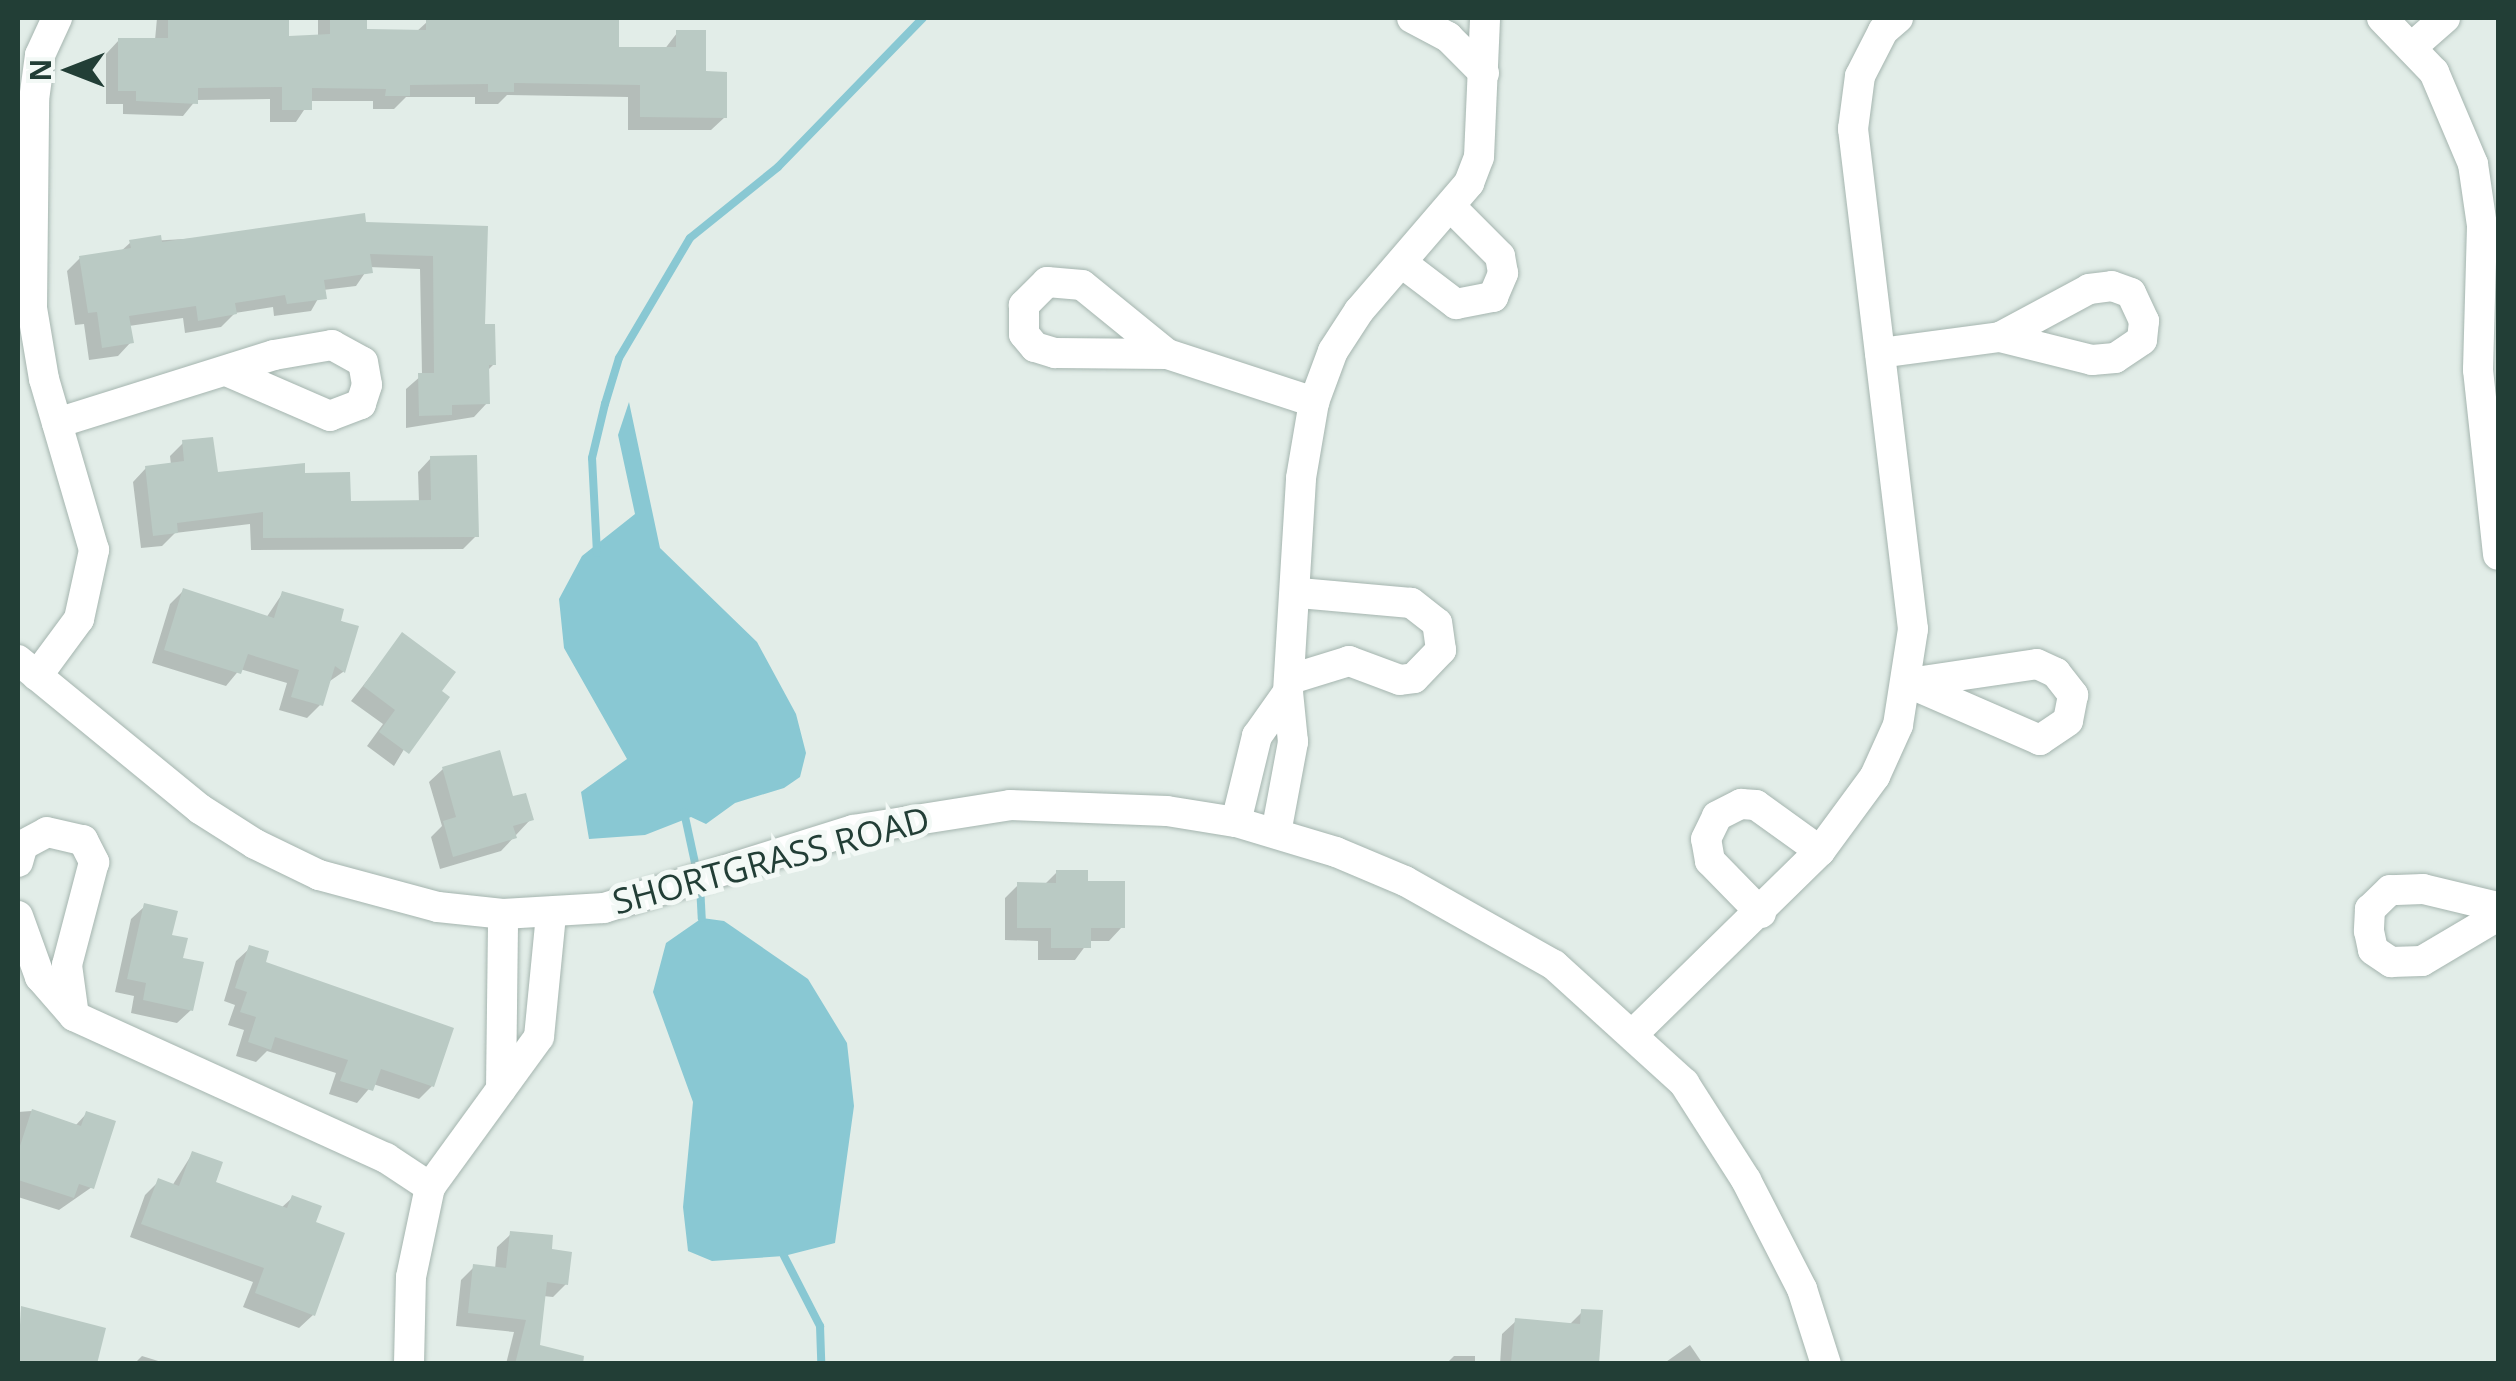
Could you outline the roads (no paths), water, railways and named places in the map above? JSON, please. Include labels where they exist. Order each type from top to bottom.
[{"type":"street","points":[[27,668],[79,619],[92,575],[91,522],[57,423],[35,340],[34,100],[40,55],[57,18]]},
{"type":"street","points":[[1412,18],[1448,36],[1484,73]]},
{"type":"street","points":[[1276,833],[1293,742],[1290,685],[1299,593],[1301,478],[1314,402],[1342,338],[1452,208],[1479,157],[1486,18]]},
{"type":"street","points":[[2382,18],[2434,72],[2473,164],[2482,226],[2498,554]]},
{"type":"street","points":[[2412,47],[2445,18]]},
{"type":"street","points":[[1633,1034],[1761,913],[1820,851],[1875,776],[1909,683],[1909,584],[1852,129],[1860,76],[1885,22]]},
{"type":"street","points":[[1402,263],[1456,304],[1493,298],[1502,284],[1500,256],[1452,208]]},
{"type":"street","points":[[1880,353],[2000,336]]},
{"type":"street","points":[[1167,354],[1314,402]]},
{"type":"street","points":[[57,423],[231,373]]},
{"type":"street","points":[[1236,822],[1257,736],[1290,685],[1349,661],[1400,680],[1414,678],[1441,650],[1437,623],[1411,602],[1299,593]]},
{"type":"street","points":[[2037,664],[2068,683],[2073,709],[2056,733],[2040,740],[1909,683],[2037,664]]},
{"type":"street","name":"SHORTGRASS ROAD","points":[[27,668],[200,809],[254,844],[372,892],[503,914],[551,914],[651,898],[852,830],[935,813],[1090,803],[1236,822],[1276,833],[1405,882],[1554,965],[1684,1084],[1746,1180],[1802,1289],[1826,1364]]},
{"type":"street","points":[[1761,913],[1710,861],[1706,839],[1717,816],[1741,804],[1756,805],[1820,851]]},
{"type":"street","points":[[18,862],[22,845],[47,832],[83,840],[94,862],[67,965],[74,1016]]},
{"type":"street","points":[[2498,907],[2423,890],[2390,890],[2370,909],[2368,931],[2374,950],[2391,962],[2422,961],[2498,916]]},
{"type":"street","points":[[501,1088],[503,914]]},
{"type":"street","points":[[410,1364],[411,1277],[430,1186],[539,1037],[551,914]]},
{"type":"street","points":[[18,916],[40,978],[74,1016],[386,1158],[430,1186]]},
{"type":"water","points":[[629,402],[660,548],[757,642],[796,714],[806,753],[800,777],[784,788],[735,803],[706,824],[691,817],[645,835],[589,839],[581,792],[627,759],[564,648],[559,599],[582,556],[635,514],[618,435]]},
{"type":"water","points":[[702,918],[724,921],[808,979],[847,1043],[854,1106],[835,1243],[784,1256],[712,1261],[688,1251],[683,1207],[693,1102],[653,992],[666,943]]},
{"type":"waterway","points":[[597,553],[592,458],[605,404],[619,358],[690,238],[778,167],[923,18]]},
{"type":"waterway","points":[[684,812],[697,872]]},
{"type":"waterway","points":[[700,885],[702,918]]},
{"type":"waterway","points":[[784,1256],[820,1326],[821,1364]]}]
